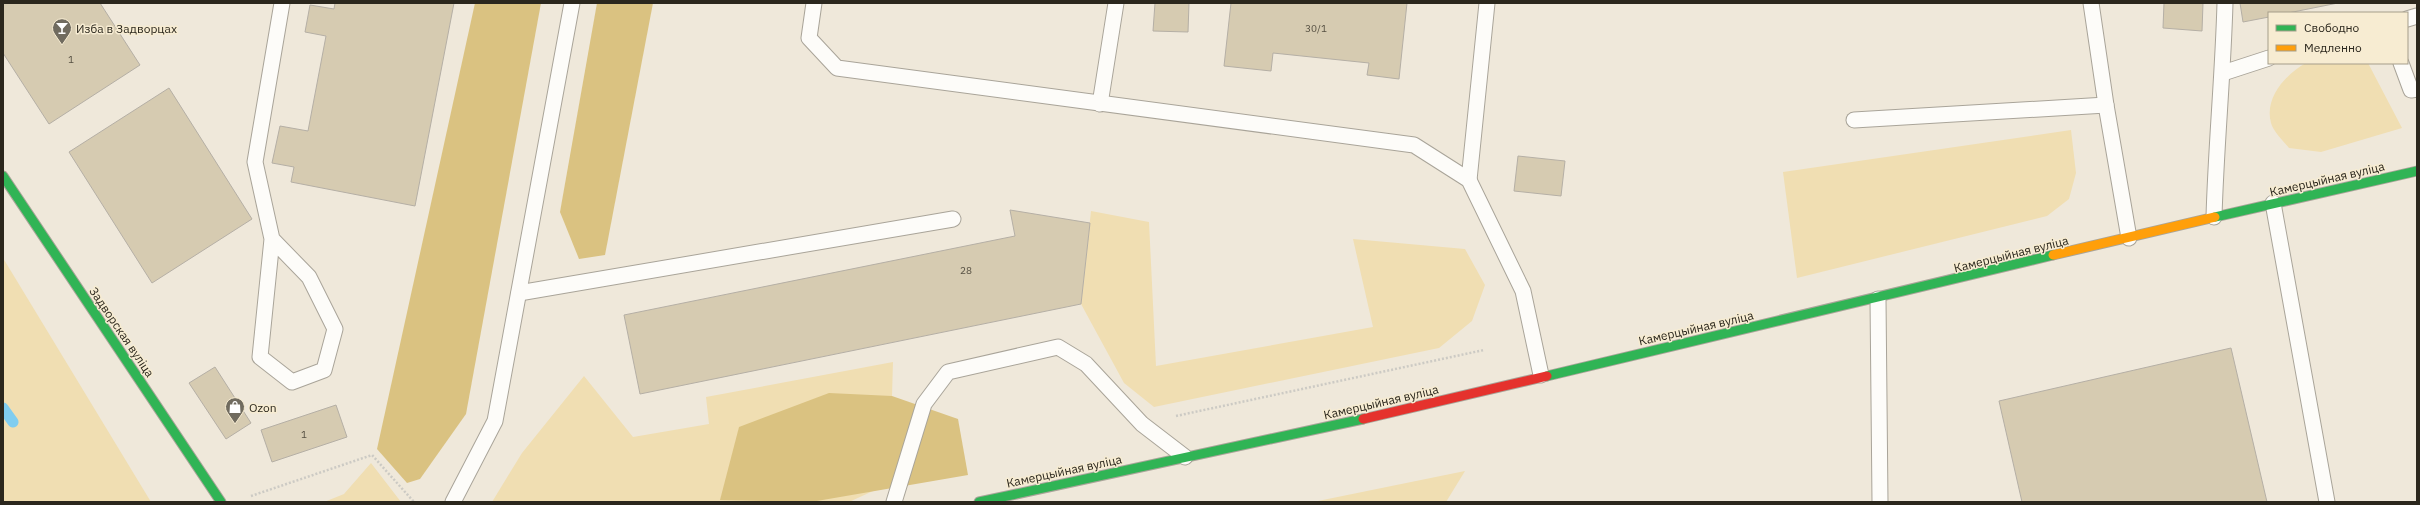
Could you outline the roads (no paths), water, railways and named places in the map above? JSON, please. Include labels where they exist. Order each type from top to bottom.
[{"type":"main road","name":"Камерцыйная вуліца","points":[[979,502],[1403,410],[1542,376],[1878,299],[2273,203],[2417,171]]},
{"type":"main road","name":"Задворская вуліца","points":[[3,176],[221,502]]},
{"type":"lane","points":[[272,238],[309,277],[335,330],[324,370],[292,382],[260,357],[272,238],[255,162],[282,3]]},
{"type":"lane","points":[[453,502],[495,420],[572,3]]},
{"type":"lane","points":[[814,3],[809,38],[837,68],[1414,145],[1469,180],[1500,239],[1522,291],[1542,376]]},
{"type":"lane","points":[[1100,104],[1116,3]]},
{"type":"lane","points":[[1469,180],[1487,3]]},
{"type":"lane","points":[[2091,3],[2106,105],[2129,238]]},
{"type":"lane","points":[[2214,217],[2216,143],[2223,73],[2225,3]]},
{"type":"lane","points":[[2223,73],[2268,58]]},
{"type":"lane","points":[[2401,64],[2411,90],[2417,89]]},
{"type":"lane","points":[[1854,120],[2106,105]]},
{"type":"lane","points":[[2273,203],[2327,502]]},
{"type":"lane","points":[[519,293],[953,220]]},
{"type":"lane","points":[[1878,299],[1880,502]]},
{"type":"lane","points":[[894,502],[924,404],[948,372],[1058,347],[1086,364],[1142,424],[1185,457]]},
{"type":"waterway","points":[[3,408],[13,422]]},
{"type":"place","name":"Изба в Задворцах","points":[[62,45]]},
{"type":"place","name":"Ozon","points":[[235,424]]}]
